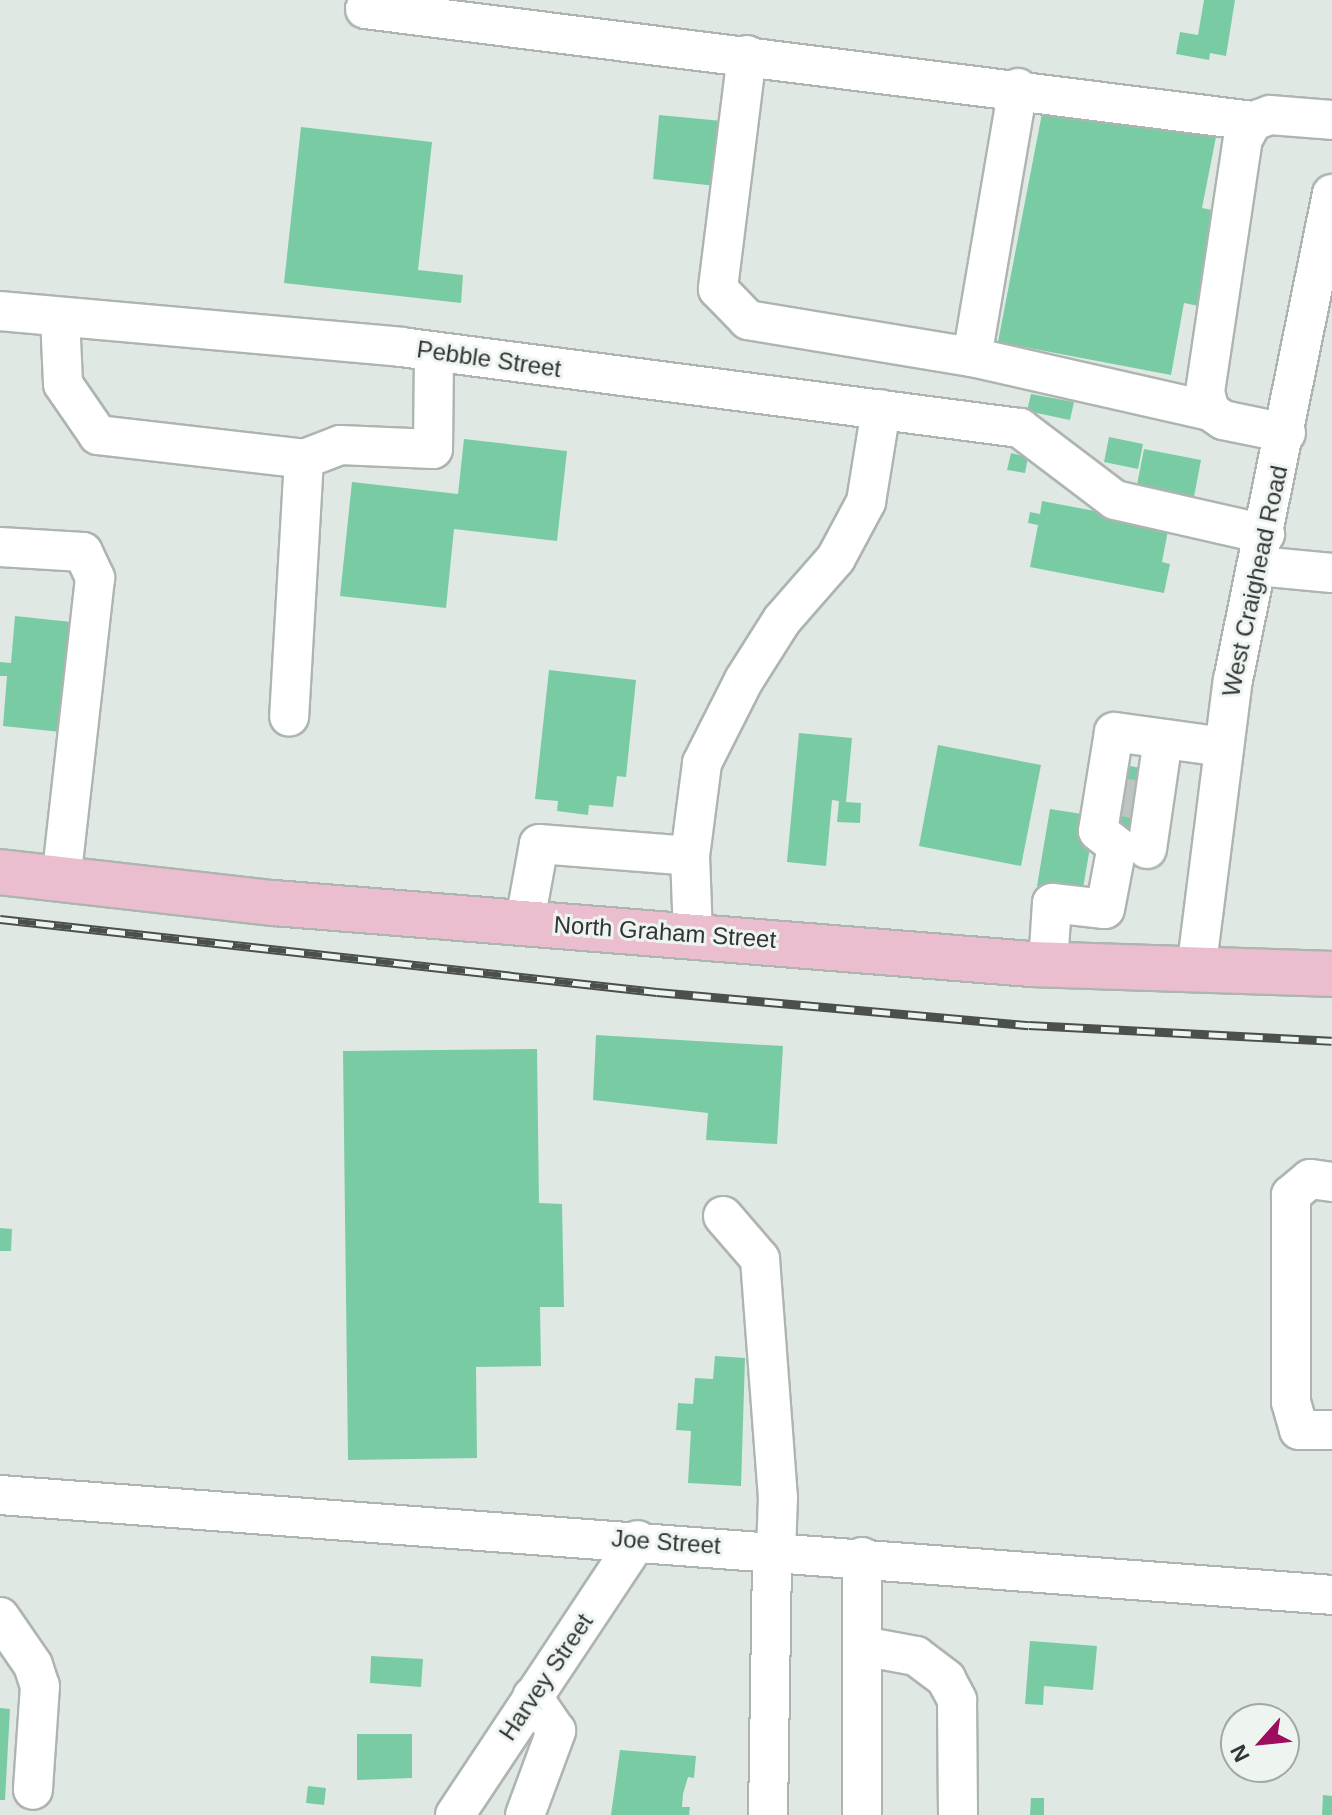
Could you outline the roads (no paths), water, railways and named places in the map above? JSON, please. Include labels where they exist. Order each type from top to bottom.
[{"type":"main road","name":"North Graham Street","points":[[0,872],[274,903],[693,934],[1048,965],[1332,974]]},
{"type":"street","points":[[365,9],[1018,88],[1253,121],[1270,115],[1332,120]]},
{"type":"street","points":[[747,55],[718,289],[748,320],[972,357],[1210,411],[1223,420],[1286,433]]},
{"type":"street","points":[[972,357],[1018,88]]},
{"type":"street","points":[[1210,411],[1207,377],[1243,139],[1253,121]]},
{"type":"street","name":"West Craighead Road","points":[[1196,971],[1207,855],[1224,747],[1261,550],[1326,259],[1332,194]]},
{"type":"street","name":"Pebble Street","points":[[0,311],[434,352],[1020,428],[1039,438],[1115,500],[1332,573]]},
{"type":"street","points":[[60,317],[63,384],[98,435],[304,459],[340,445],[433,449],[434,352]]},
{"type":"street","points":[[693,934],[690,856],[702,763],[744,680],[782,620],[836,558],[866,502],[881,409]]},
{"type":"street","points":[[289,717],[304,459]]},
{"type":"street","points":[[0,547],[83,552],[95,578],[61,879]]},
{"type":"street","points":[[1048,965],[1052,903],[1105,909],[1132,848],[1127,798],[1114,732],[1224,747]]},
{"type":"street","points":[[1163,739],[1127,798],[1098,831],[1132,848],[1207,855]]},
{"type":"street","points":[[525,921],[539,844],[690,856]]},
{"type":"street","points":[[1332,1182],[1310,1179],[1291,1195],[1291,1402],[1299,1430],[1332,1430]]},
{"type":"street","points":[[723,1216],[760,1259],[778,1497],[768,1815]]},
{"type":"street","name":"Joe Street","points":[[0,1495],[638,1540],[1332,1595]]},
{"type":"street","name":"Harvey Street","points":[[455,1815],[638,1540]]},
{"type":"street","points":[[862,1557],[862,1815]]},
{"type":"street","points":[[0,1617],[26,1653],[40,1686],[33,1790]]},
{"type":"street","points":[[862,1646],[916,1656],[946,1679],[957,1700],[958,1815]]},
{"type":"street","points":[[525,1815],[556,1731],[532,1696]]},
{"type":"tunnel","points":[[1110,795],[1143,801]]},
{"type":"railway","points":[[0,919],[657,992],[1029,1025],[1332,1041]]}]
